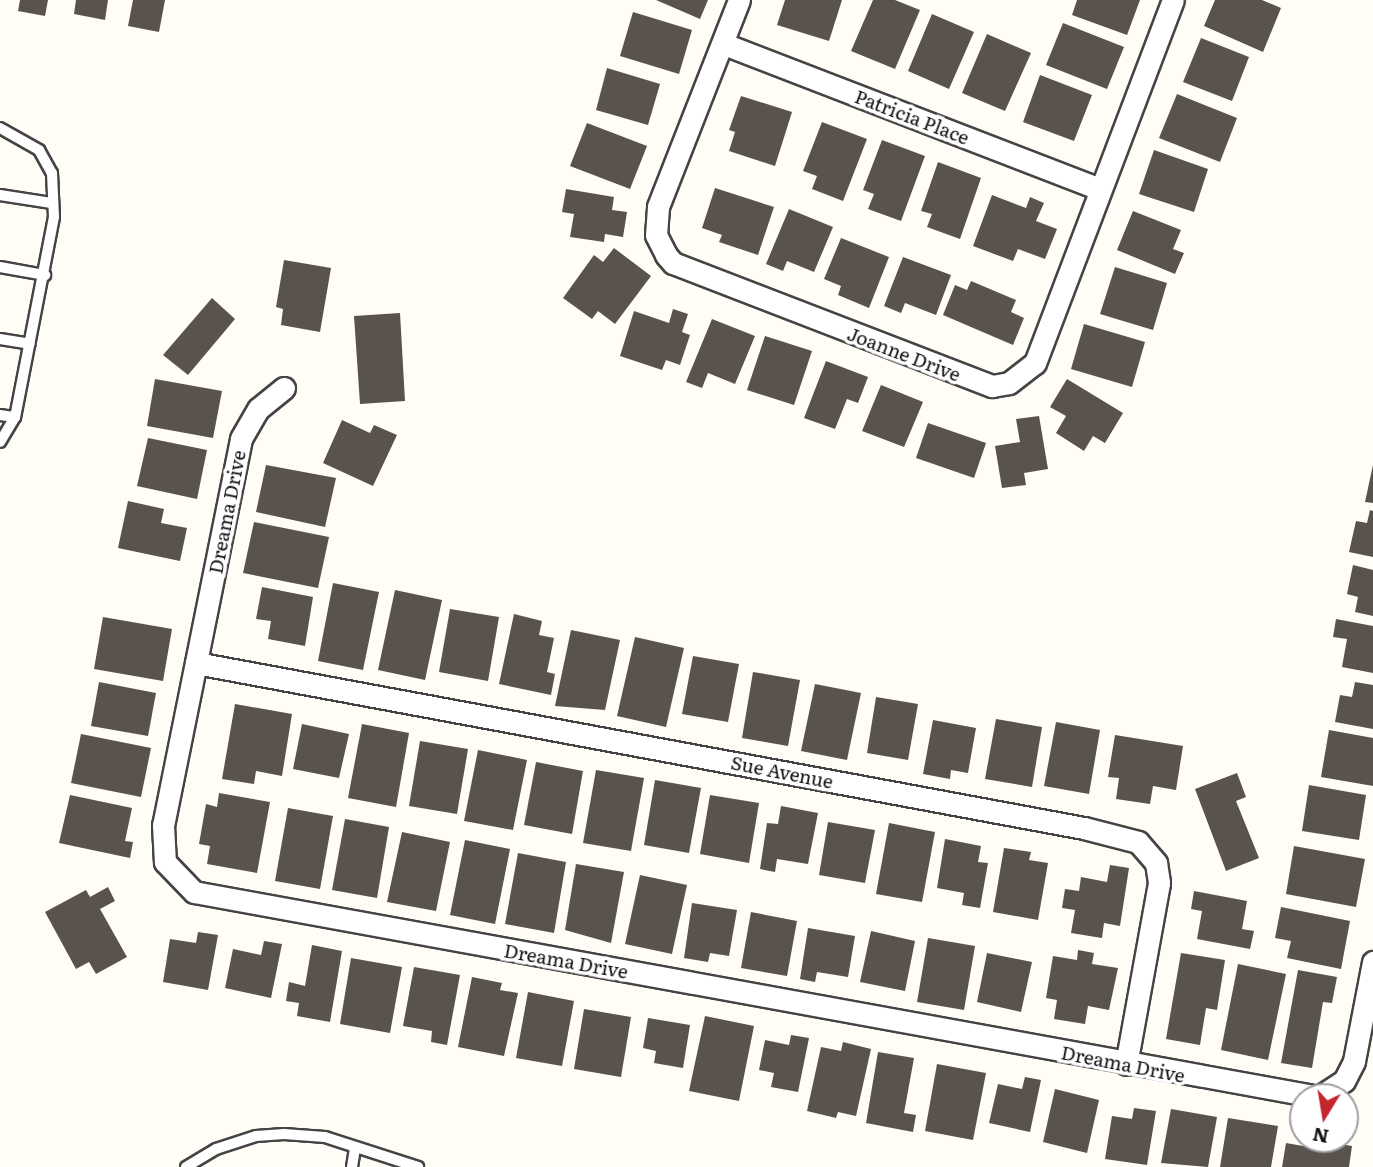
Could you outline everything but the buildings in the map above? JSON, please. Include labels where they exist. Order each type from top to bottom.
[{"type":"street","name":"Joanne Drive","points":[[740,0],[657,207],[656,235],[666,255],[673,263],[975,382],[1009,383],[1035,363],[1173,0]]},
{"type":"street","name":"Patricia Place","points":[[724,44],[1100,189]]},
{"type":"street","name":"Dreama Drive","points":[[284,388],[258,409],[242,439],[161,848],[174,876],[194,892],[1126,1064],[1319,1097],[1344,1081],[1354,1061],[1373,962]]},
{"type":"street","name":"Sue Avenue","points":[[196,663],[1084,828],[1138,842],[1156,863],[1159,883],[1126,1064]]},
{"type":"lane","points":[[0,128],[39,150],[52,173],[51,204],[54,217],[15,417],[0,442]]},
{"type":"lane","points":[[0,195],[51,204]]},
{"type":"lane","points":[[0,267],[44,275]]},
{"type":"lane","points":[[0,339],[30,344]]},
{"type":"lane","points":[[0,415],[15,417]]},
{"type":"lane","points":[[186,1167],[216,1149],[256,1136],[307,1135],[418,1167]]},
{"type":"lane","points":[[352,1167],[355,1148]]}]
